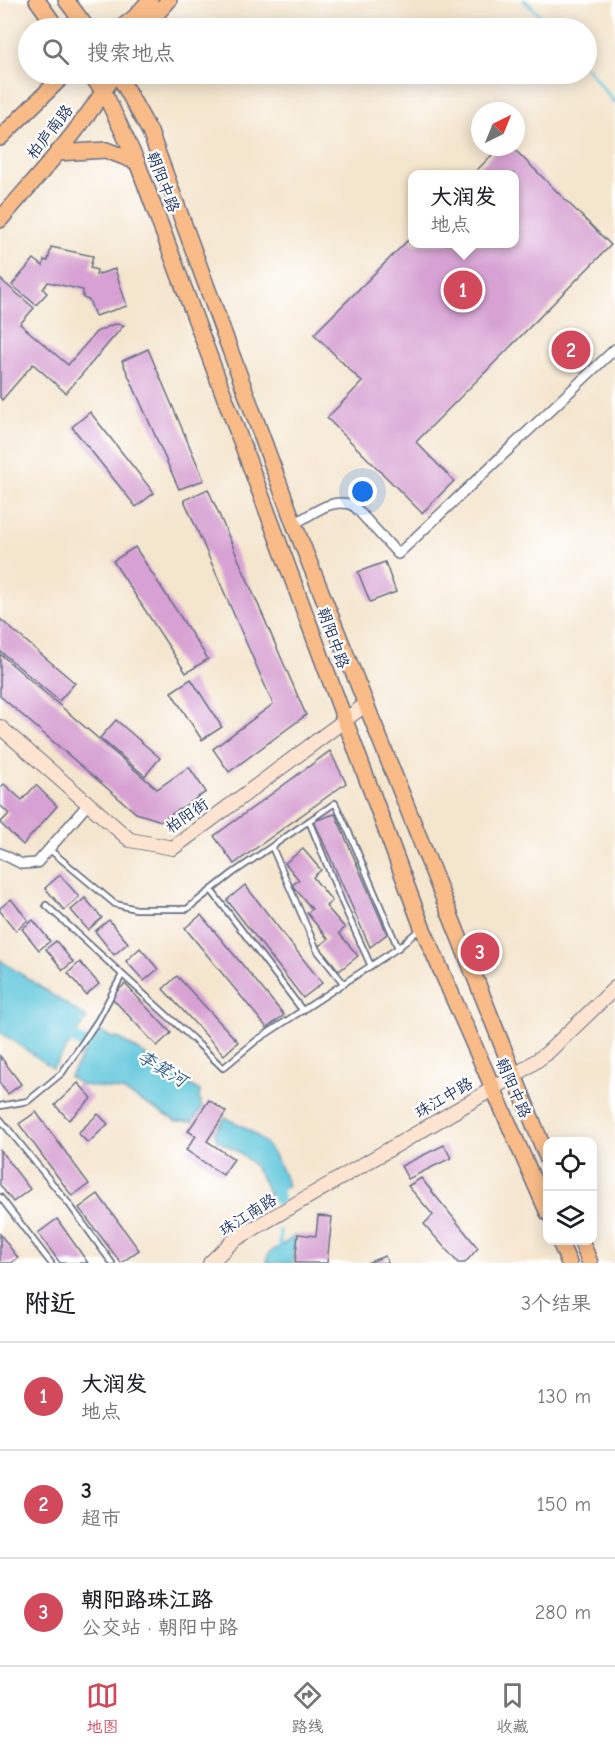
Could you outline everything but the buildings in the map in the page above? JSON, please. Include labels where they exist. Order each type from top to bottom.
[{"type":"main road","points":[[37,0],[50,18]]},
{"type":"main road","points":[[66,0],[80,18]]},
{"type":"main road","points":[[134,18],[150,0]]},
{"type":"main road","points":[[153,18],[169,0]]},
{"type":"main road","name":"柏庐南路","points":[[0,138],[55,84]]},
{"type":"main road","name":"朝阳中路","points":[[98,84],[104,92],[137,162],[422,927],[543,1201]]},
{"type":"main road","name":"柏庐南路","points":[[0,220],[57,153],[109,84]]},
{"type":"main road","name":"朝阳中路","points":[[122,84],[150,132],[294,524],[543,1148]]},
{"type":"main road","points":[[57,153],[106,150],[137,162]]},
{"type":"main road","points":[[561,1245],[569,1263]]},
{"type":"main road","points":[[583,1245],[590,1263]]},
{"type":"street","points":[[294,524],[334,502],[345,502],[354,507],[398,554],[615,350]]},
{"type":"street","name":"柏阳街","points":[[0,727],[130,840],[173,848],[365,705]]},
{"type":"street","points":[[0,853],[22,864],[37,863],[88,804]]},
{"type":"street","name":"珠江中路","points":[[306,1199],[513,1077],[546,1054],[615,988]]},
{"type":"street","name":"珠江南路","points":[[210,1263],[234,1240],[306,1199]]},
{"type":"lane","points":[[50,850],[115,904],[136,909],[187,909],[334,803],[352,839],[398,948]]},
{"type":"lane","points":[[309,821],[371,966]]},
{"type":"lane","points":[[272,847],[317,950],[344,984]]},
{"type":"lane","points":[[211,890],[303,1011]]},
{"type":"lane","points":[[46,905],[223,1068],[257,1040],[398,948],[422,927]]},
{"type":"lane","points":[[0,1106],[28,1101],[62,1073],[96,1023],[122,975]]},
{"type":"lane","points":[[0,1119],[69,1204],[112,1263]]},
{"type":"lane","points":[[0,1197],[51,1263]]},
{"type":"water","points":[[0,960],[87,1018],[53,1068],[0,1032]]},
{"type":"water","points":[[99,1030],[110,1037],[120,1039],[200,1091],[199,1099],[202,1107],[192,1122],[176,1121],[122,1090],[82,1085],[69,1077]]},
{"type":"water","points":[[225,1118],[249,1130],[266,1144],[278,1162],[288,1186],[269,1195],[260,1174],[250,1161],[217,1140],[215,1132]]},
{"type":"water","points":[[295,1236],[293,1263],[267,1263],[268,1254]]},
{"type":"waterway","points":[[524,0],[543,18]]},
{"type":"waterway","points":[[597,81],[615,103]]},
{"type":"waterway","name":"李箕河","points":[[62,1031],[101,1054]]},
{"type":"waterway","name":"李箕河","points":[[274,1177],[278,1199]]},
{"type":"waterway","points":[[280,1230],[280,1249]]},
{"type":"place","name":"大润发","points":[[463,290]]},
{"type":"place","name":"3","points":[[571,350]]},
{"type":"place","name":"朝阳路珠江路","points":[[480,952]]}]
